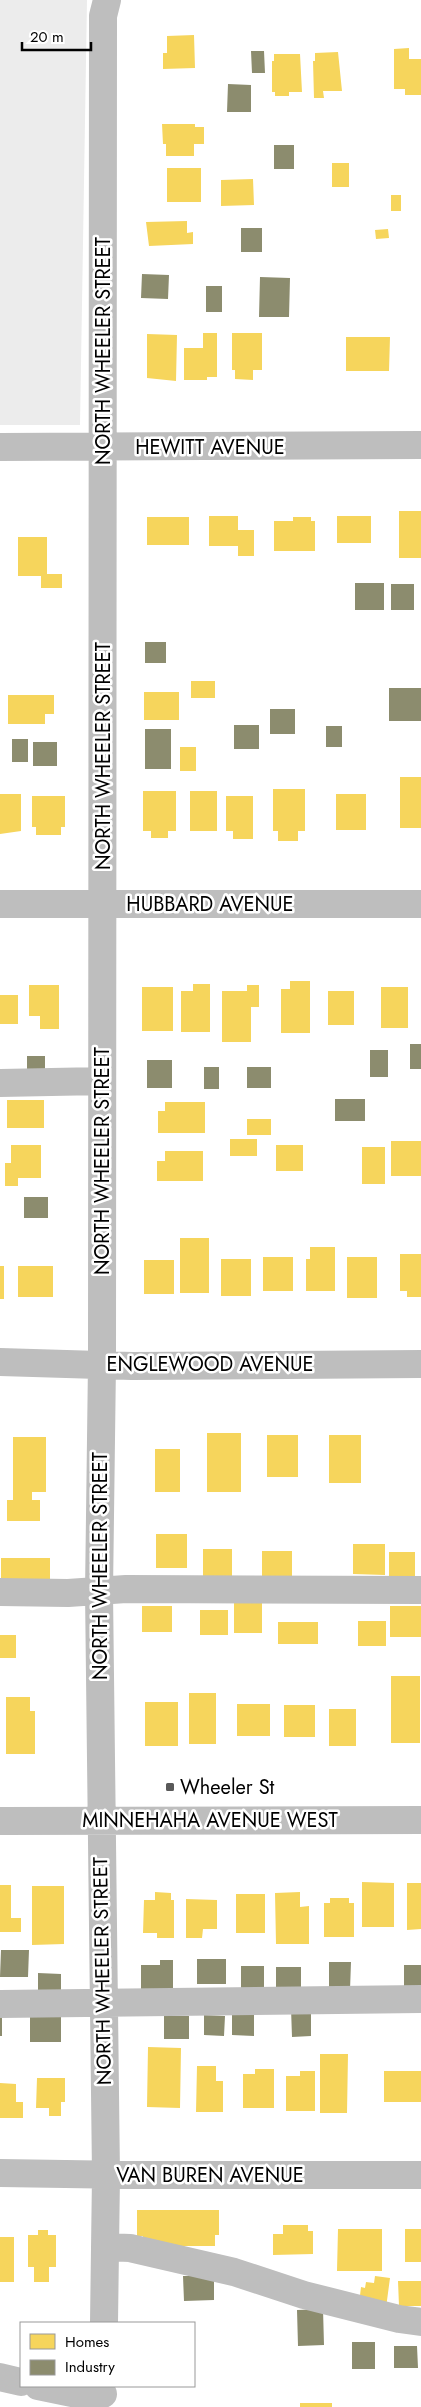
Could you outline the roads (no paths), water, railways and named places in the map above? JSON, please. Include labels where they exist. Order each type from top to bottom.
[{"type":"street","name":"NORTH WHEELER STREET","points":[[104,2322],[106,2175],[99,1592],[102,1363],[103,16],[108,0]]},
{"type":"street","name":"HEWITT AVENUE","points":[[0,447],[421,445]]},
{"type":"street","name":"HUBBARD AVENUE","points":[[0,904],[421,904]]},
{"type":"street","points":[[0,1083],[102,1081]]},
{"type":"street","name":"ENGLEWOOD AVENUE","points":[[0,1362],[102,1363],[132,1366],[421,1364]]},
{"type":"street","points":[[0,1592],[99,1592],[126,1589],[421,1590]]},
{"type":"street","name":"MINNEHAHA AVENUE WEST","points":[[0,1821],[421,1820]]},
{"type":"street","points":[[0,2004],[421,1999]]},
{"type":"street","name":"VAN BUREN AVENUE","points":[[0,2173],[421,2175]]},
{"type":"street","points":[[105,2247],[130,2248],[216,2268],[323,2300],[399,2320],[421,2322]]},
{"type":"street","points":[[0,2377],[20,2382]]},
{"type":"street","points":[[43,2387],[72,2393],[103,2396]]},
{"type":"place","name":"Wheeler St","points":[[170,1787]]}]
